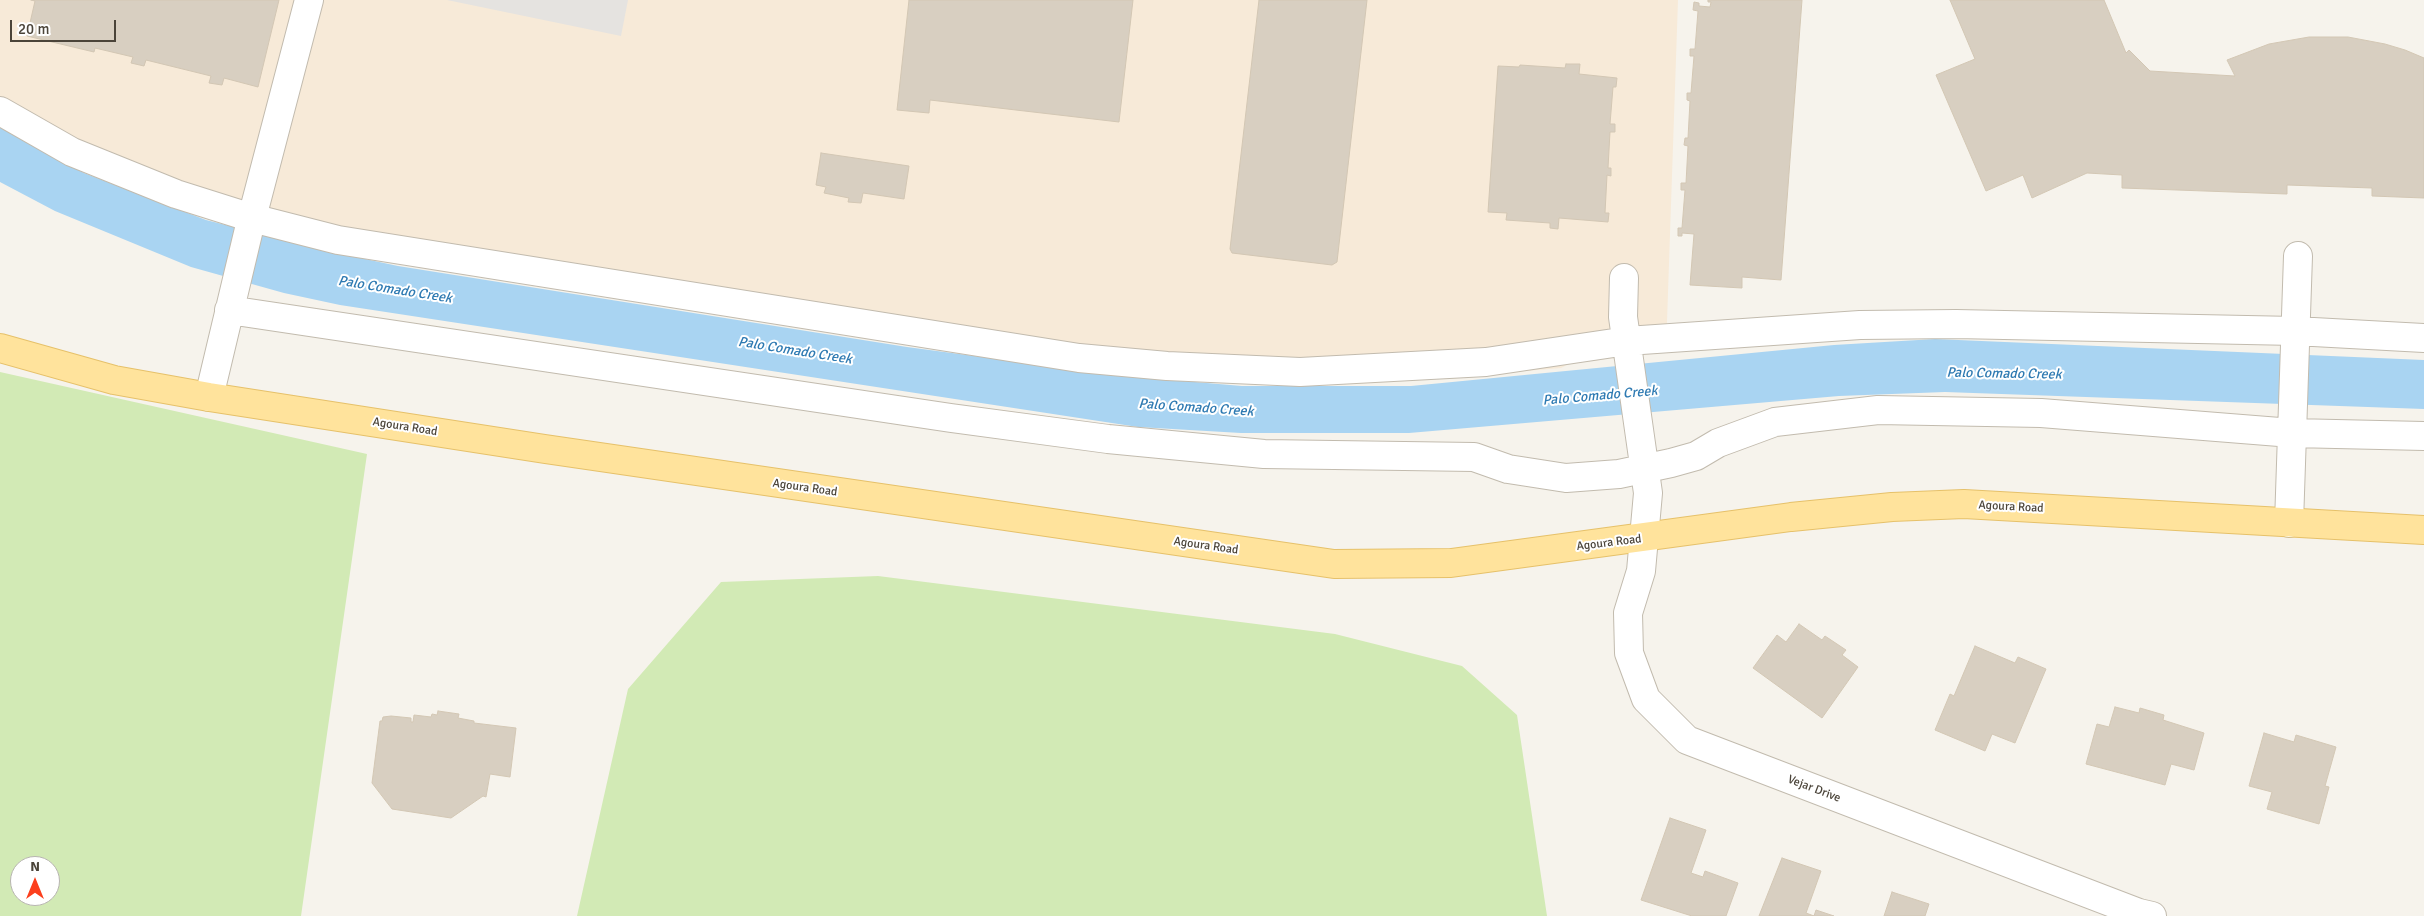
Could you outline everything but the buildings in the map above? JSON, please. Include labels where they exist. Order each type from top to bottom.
[{"type":"main road","name":"Agoura Road","points":[[0,348],[114,380],[209,397],[545,449],[1334,564],[1451,563],[1865,510],[1964,504],[2424,530]]},
{"type":"street","points":[[209,397],[250,224],[310,0]]},
{"type":"street","points":[[0,111],[72,152],[250,224],[338,240],[1099,360],[1300,372],[1486,362],[1860,325],[1956,324],[2295,338],[2424,338]]},
{"type":"street","points":[[2289,522],[2298,256]]},
{"type":"street","name":"Vejar Drive","points":[[1624,278],[1623,317],[1648,493],[1641,571],[1628,613],[1629,653],[1646,698],[1687,740],[2139,913],[2152,916]]},
{"type":"street","points":[[232,300],[951,418],[1108,439],[1264,454],[1474,457],[1508,468],[1566,478],[1646,470],[1696,456],[1718,443],[1775,422],[1878,410],[2041,413],[2292,424],[2424,436]]},
{"type":"shaded area","points":[[0,0],[1678,0],[1666,351],[1569,364],[1561,368],[1405,381],[1241,381],[220,223],[193,215],[97,175],[0,121]]},
{"type":"shaded area","points":[[447,0],[628,0],[621,36]]},
{"type":"green space","points":[[0,372],[367,454],[301,916],[0,916]]},
{"type":"green space","points":[[878,576],[1335,634],[1462,666],[1517,715],[1547,916],[577,916],[628,689],[721,582]]},
{"type":"water","name":"Palo Comado Creek","points":[[0,126],[84,173],[206,220],[337,253],[398,266],[907,347],[1124,376],[1242,386],[1411,386],[1834,345],[1935,339],[2424,360],[2424,409],[1945,392],[1839,396],[1409,433],[1241,433],[1138,427],[340,305],[284,293],[191,267],[55,211],[0,182]]}]
